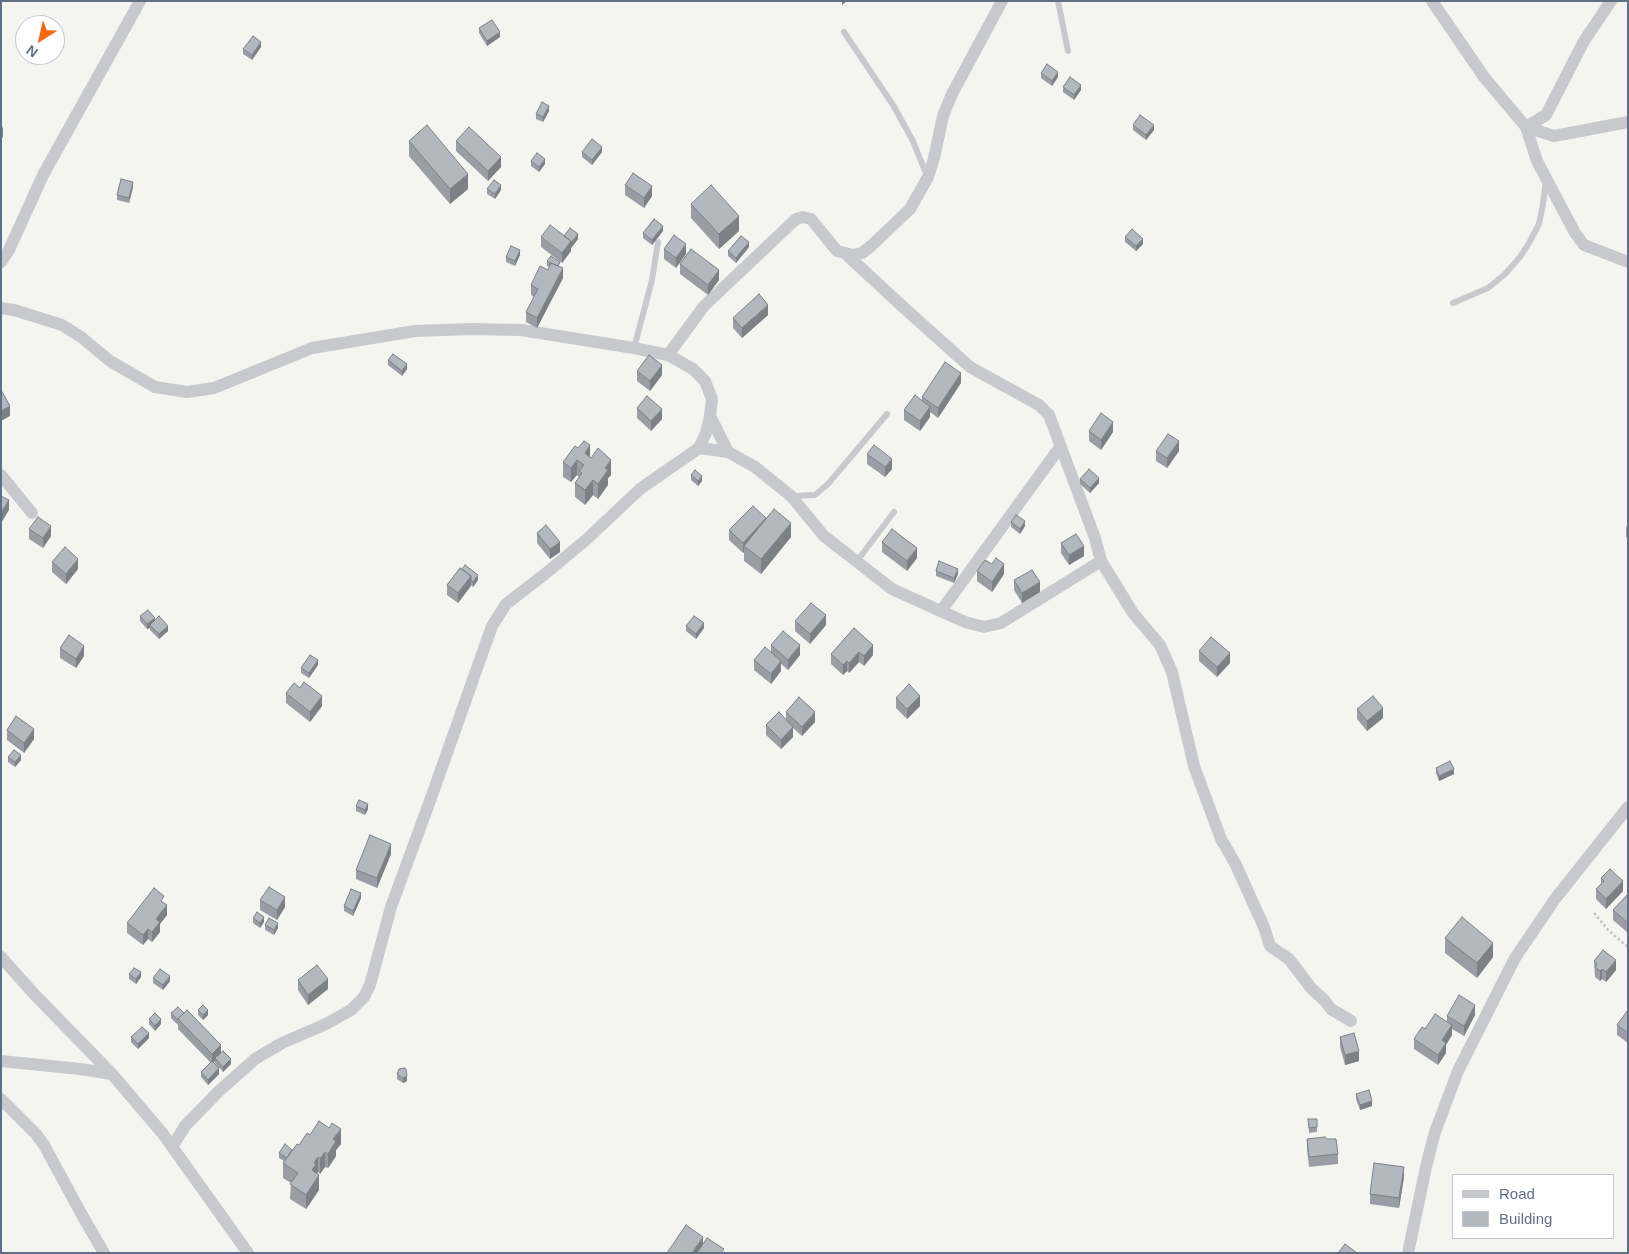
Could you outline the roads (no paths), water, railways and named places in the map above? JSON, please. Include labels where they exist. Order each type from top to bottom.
[{"type":"street","points":[[1,262],[9,250],[43,175],[140,1]]},
{"type":"street","points":[[668,355],[704,306],[796,219],[803,217],[811,220],[836,251],[853,256],[862,253],[871,246],[910,209],[928,177],[943,116],[952,94],[1002,1]]},
{"type":"street","points":[[1432,1],[1484,77],[1526,127],[1537,162],[1575,233],[1584,244],[1628,262]]},
{"type":"street","points":[[1526,127],[1546,115],[1584,41],[1611,1]]},
{"type":"street","points":[[1526,127],[1554,136],[1628,122]]},
{"type":"street","points":[[847,255],[970,367],[1038,404],[1049,416],[1102,561],[1133,613],[1160,645],[1172,672],[1194,766],[1221,840],[1235,863],[1264,927],[1270,946],[1289,959],[1311,988],[1331,1009],[1351,1021]]},
{"type":"street","points":[[1,308],[14,310],[62,325],[81,337],[110,361],[156,386],[187,392],[214,388],[312,348],[416,331],[521,330],[668,355],[693,369],[705,381],[712,399],[706,433],[699,448],[640,489],[587,539],[506,604],[492,626],[391,907],[370,985],[364,997],[343,1015],[282,1043],[255,1059],[218,1092],[185,1126],[172,1147]]},
{"type":"street","points":[[710,416],[728,452]]},
{"type":"street","points":[[941,611],[1060,447]]},
{"type":"street","points":[[699,448],[728,452],[755,467],[792,496],[824,536],[892,589],[965,622],[984,627],[1001,623],[1102,561]]},
{"type":"street","points":[[1,475],[32,513]]},
{"type":"street","points":[[1408,1253],[1435,1132],[1458,1071],[1515,958],[1555,899],[1628,807]]},
{"type":"street","points":[[1,957],[112,1074],[172,1147],[248,1253]]},
{"type":"street","points":[[1,1061],[112,1074]]},
{"type":"street","points":[[1,1099],[36,1134],[44,1145],[104,1253]]},
{"type":"lane","points":[[1058,1],[1068,51]]},
{"type":"lane","points":[[844,32],[893,105],[913,141],[928,177]]},
{"type":"lane","points":[[1453,303],[1488,288],[1505,274],[1520,257],[1539,224],[1546,179]]},
{"type":"lane","points":[[634,348],[652,280],[658,242]]},
{"type":"lane","points":[[792,496],[815,495],[828,484],[887,414]]},
{"type":"lane","points":[[858,562],[894,512]]}]
